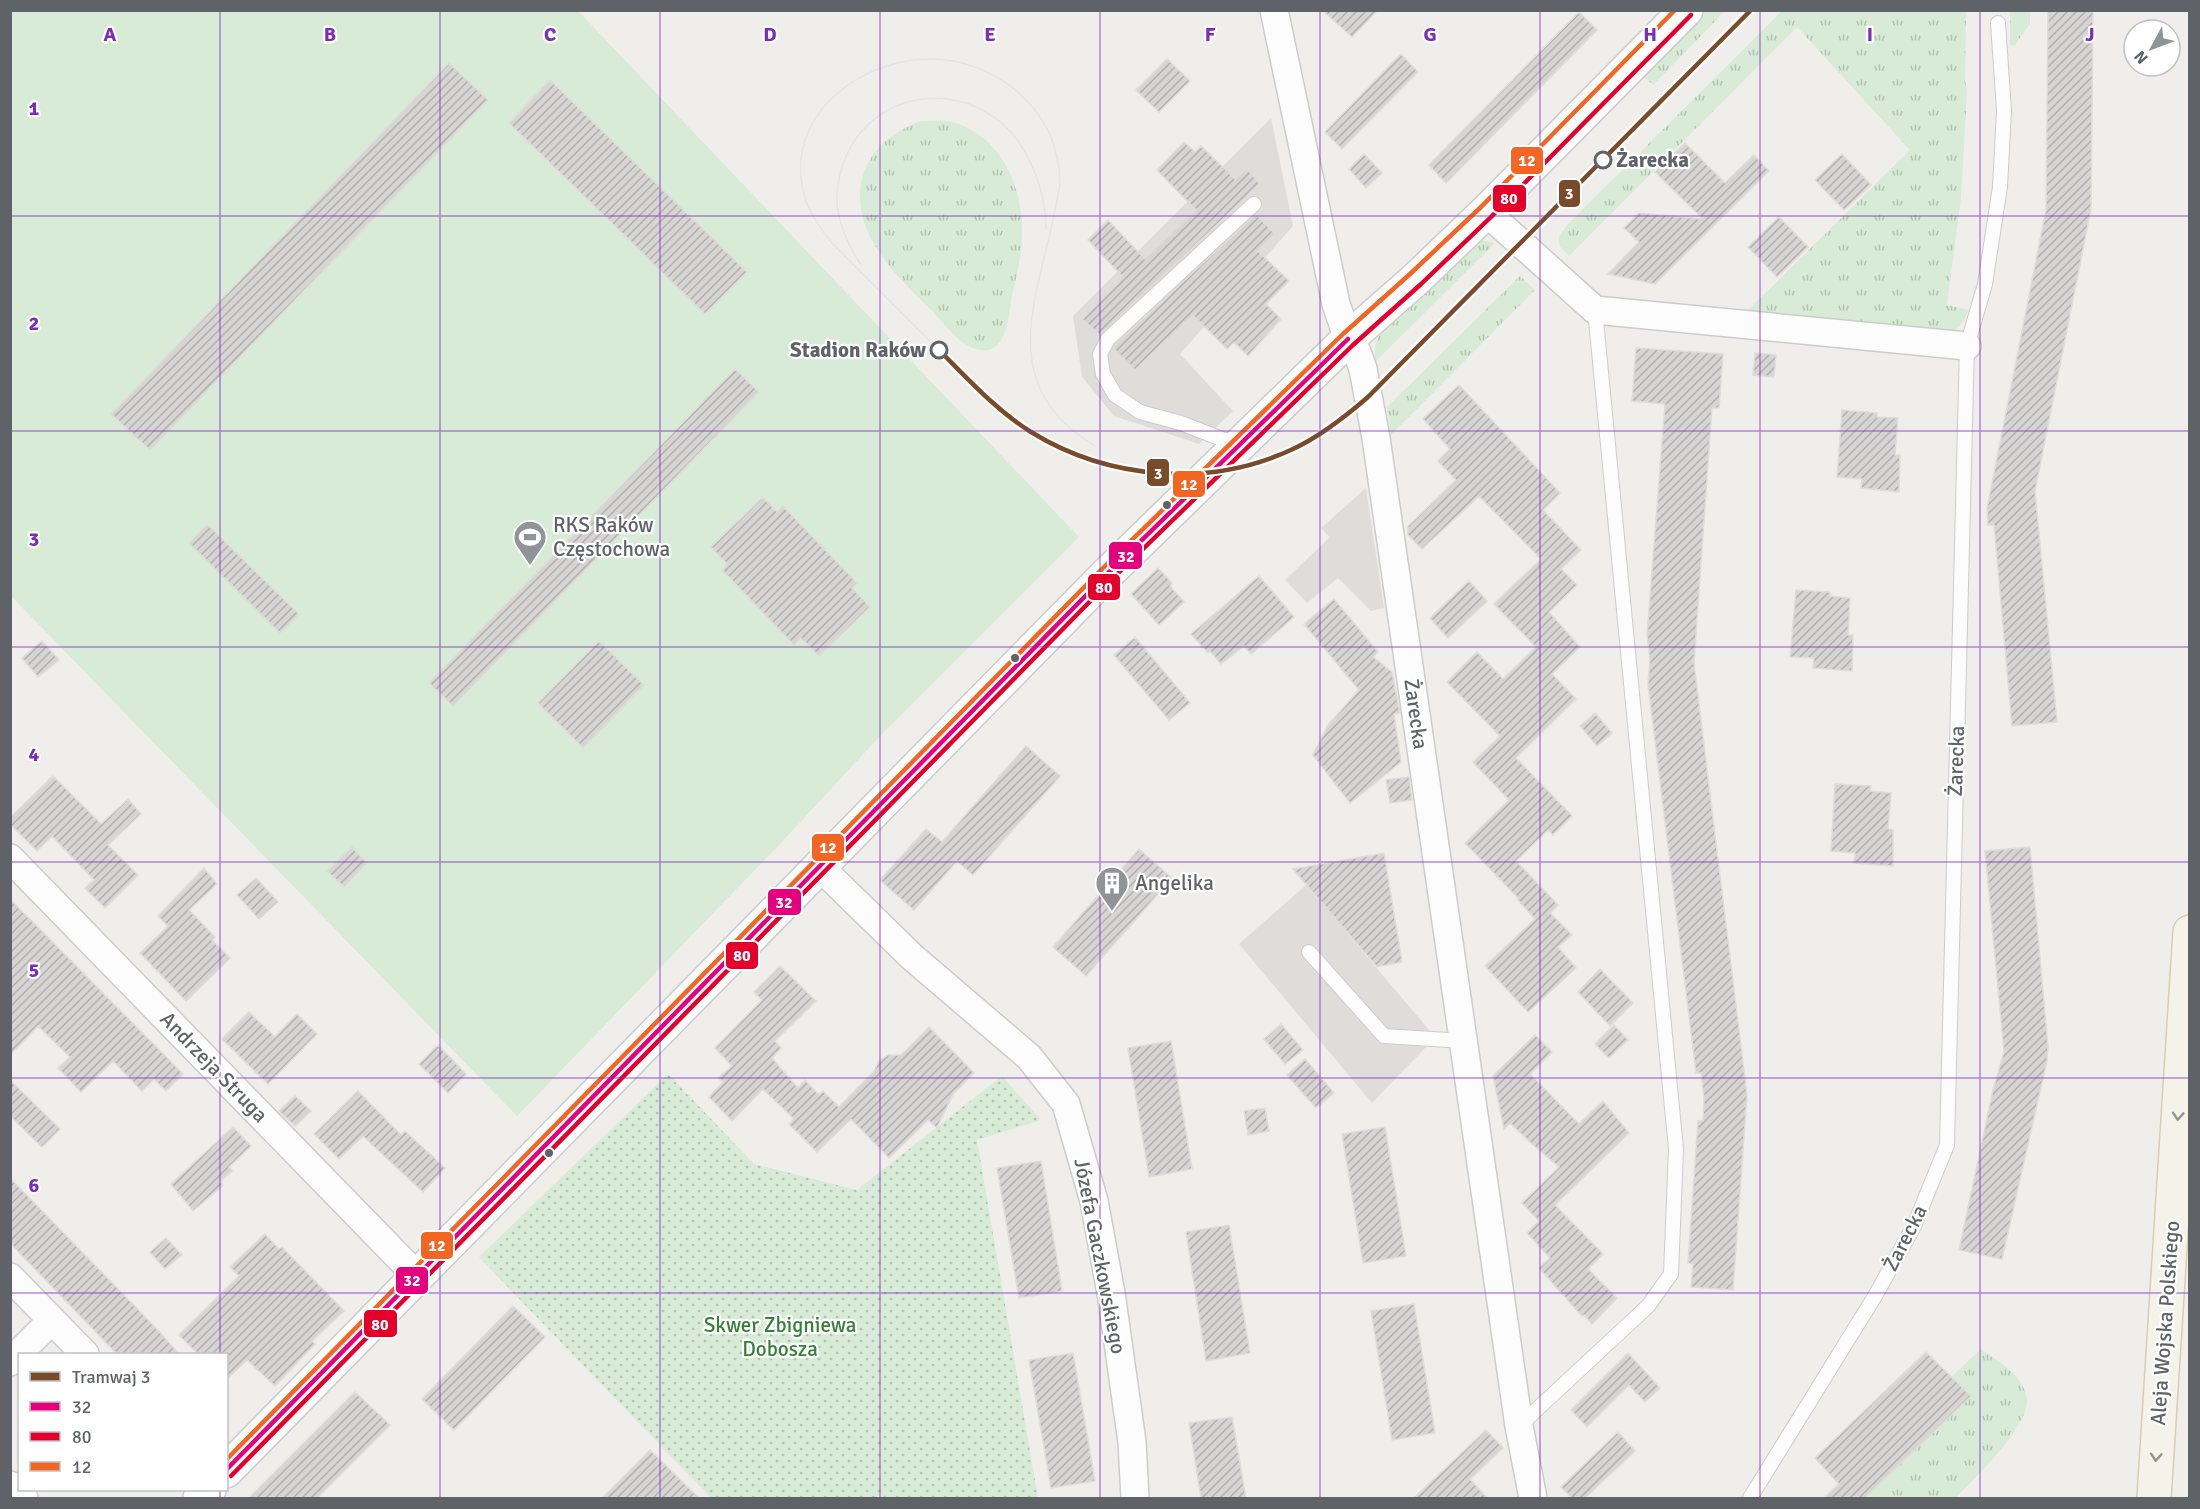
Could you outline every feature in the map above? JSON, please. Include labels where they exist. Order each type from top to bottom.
[{"type":"main road","name":"Aleja Wojska Polskiego","points":[[2154,1498],[2190,932]]},
{"type":"street","name":"Żarecka","points":[[1274,10],[1323,249],[1336,303],[1348,339],[1357,352],[1363,369],[1376,438],[1519,1426],[1533,1498]]},
{"type":"street","points":[[228,1469],[1105,576],[1348,339],[1415,280],[1486,212],[1686,10]]},
{"type":"street","points":[[1486,212],[1595,310],[1967,346]]},
{"type":"street","name":"Andrzeja Struga","points":[[10,858],[418,1277]]},
{"type":"street","name":"Józefa Gaczkowskiego","points":[[820,867],[911,956],[1029,1058],[1066,1104],[1094,1201],[1111,1293],[1132,1442],[1135,1498]]},
{"type":"street","points":[[10,1277],[84,1353]]},
{"type":"street","points":[[19,1353],[52,1320]]},
{"type":"street","points":[[10,1485],[24,1498]]},
{"type":"lane","name":"Żarecka","points":[[1750,1498],[1875,1296],[1903,1246],[1914,1226],[1947,1145],[1967,346],[1985,284],[2000,187],[2004,111],[1998,23]]},
{"type":"lane","points":[[1239,446],[1181,423],[1140,412],[1115,395],[1103,374],[1100,354],[1107,339],[1254,204]]},
{"type":"lane","points":[[1519,1426],[1648,1306],[1671,1274],[1676,1149],[1595,310]]},
{"type":"lane","points":[[1309,952],[1384,1036],[1464,1041]]},
{"type":"shaded area","points":[[1271,118],[1293,226],[1180,354],[1233,411],[1199,444],[1114,416],[1082,377],[1073,316]]},
{"type":"shaded area","points":[[1366,488],[1384,608],[1371,611],[1338,578],[1307,603],[1285,580],[1330,537],[1321,528]]},
{"type":"shaded area","points":[[1306,885],[1430,1031],[1426,1047],[1372,1103],[1239,944]]},
{"type":"green space","name":"RKS Raków Częstochowa","points":[[11,11],[578,11],[1079,537],[880,736],[780,844],[517,1116],[11,596]]},
{"type":"green space","points":[[1706,11],[1725,11],[1653,85],[1642,75]]},
{"type":"green space","points":[[1782,11],[1966,11],[1965,81],[1967,91],[1961,197],[1947,305],[1969,310],[1961,325],[1955,330],[1947,334],[1745,313],[1910,150],[1797,27],[1569,256],[1561,248],[1559,238],[1567,225]]},
{"type":"green space","points":[[2010,11],[2030,11],[2030,24],[2014,46],[2010,45]]},
{"type":"green space","points":[[921,121],[948,121],[966,127],[982,137],[995,149],[1005,164],[1019,199],[1022,237],[1019,266],[1004,335],[995,347],[988,350],[971,347],[956,337],[904,283],[873,243],[862,213],[860,196],[867,164],[876,151],[889,139],[903,129]]},
{"type":"green space","points":[[1480,240],[1495,243],[1375,362],[1375,347],[1380,333],[1475,242]]},
{"type":"green space","points":[[1520,276],[1535,290],[1391,435],[1387,407]]},
{"type":"green space","name":"Skwer Zbigniewa Dobosza","points":[[668,1074],[754,1164],[857,1190],[1002,1076],[1041,1120],[977,1140],[1038,1498],[711,1498],[479,1257]]},
{"type":"green space","points":[[1981,1349],[2017,1378],[2026,1394],[2027,1403],[2024,1414],[2003,1447],[1956,1498],[1865,1498],[1971,1396],[1952,1376]]},
{"type":"building","points":[[1322,10],[1378,10],[1352,37]]},
{"type":"building","points":[[2048,10],[2093,10],[2091,209],[2035,491],[2057,722],[2012,726],[1994,525],[1988,525],[1987,508],[2046,210]]},
{"type":"building","points":[[1579,12],[1597,30],[1446,183],[1429,165]]},
{"type":"building","points":[[1401,54],[1418,72],[1342,149],[1325,132]]},
{"type":"building","points":[[1167,59],[1190,81],[1159,112],[1136,90]]},
{"type":"building","points":[[449,63],[488,100],[150,450],[111,414]]},
{"type":"building","points":[[550,80],[747,272],[705,314],[509,123]]},
{"type":"building","points":[[1184,142],[1195,152],[1201,146],[1235,179],[1247,169],[1260,184],[1100,335],[1082,319],[1123,277],[1088,240],[1108,220],[1145,259],[1196,210],[1157,170]]},
{"type":"building","points":[[1685,143],[1725,183],[1754,155],[1769,171],[1655,284],[1608,274],[1639,242],[1624,228],[1639,213],[1703,219],[1655,172]]},
{"type":"building","points":[[1364,154],[1382,173],[1366,188],[1349,169]]},
{"type":"building","points":[[1842,154],[1871,185],[1844,210],[1815,180]]},
{"type":"building","points":[[1256,214],[1275,234],[1258,251],[1289,281],[1266,304],[1281,319],[1248,356],[1234,342],[1227,349],[1193,315],[1135,370],[1113,348],[1115,345]]},
{"type":"building","points":[[1779,217],[1808,247],[1777,277],[1748,247]]},
{"type":"building","points":[[1636,348],[1723,354],[1719,408],[1712,408],[1694,663],[1747,1095],[1733,1290],[1691,1287],[1693,1264],[1688,1263],[1698,1121],[1703,1121],[1704,1098],[1701,1073],[1696,1073],[1648,684],[1650,660],[1647,635],[1665,404],[1632,401]]},
{"type":"building","points":[[1755,353],[1776,355],[1774,377],[1753,375]]},
{"type":"building","points":[[735,369],[759,392],[453,706],[429,683]]},
{"type":"building","points":[[1459,385],[1560,493],[1543,510],[1581,550],[1561,569],[1577,585],[1549,612],[1580,647],[1552,674],[1576,699],[1516,758],[1572,816],[1553,835],[1548,830],[1516,861],[1558,905],[1550,913],[1572,935],[1558,947],[1576,968],[1528,1012],[1485,966],[1535,919],[1465,843],[1509,800],[1473,762],[1500,736],[1447,682],[1477,652],[1503,679],[1536,647],[1494,604],[1541,559],[1479,496],[1422,549],[1408,535],[1408,526],[1456,480],[1438,461],[1450,449],[1423,419]]},
{"type":"building","points":[[1842,410],[1877,413],[1877,417],[1898,418],[1895,455],[1900,455],[1899,492],[1861,488],[1862,479],[1837,477]]},
{"type":"building","points":[[763,497],[777,512],[783,506],[857,583],[852,588],[870,607],[819,656],[801,638],[794,645],[722,570],[727,564],[711,547]]},
{"type":"building","points":[[207,524],[299,614],[280,633],[189,543]]},
{"type":"building","points":[[1158,568],[1172,583],[1170,586],[1184,602],[1159,625],[1131,594]]},
{"type":"building","points":[[1259,576],[1294,617],[1251,654],[1244,646],[1221,664],[1191,634]]},
{"type":"building","points":[[1469,581],[1487,601],[1448,638],[1430,618]]},
{"type":"building","points":[[1796,590],[1830,592],[1830,596],[1850,598],[1848,635],[1853,635],[1852,671],[1813,668],[1814,658],[1790,657]]},
{"type":"building","points":[[1334,599],[1378,652],[1373,657],[1392,672],[1400,713],[1394,714],[1401,762],[1350,803],[1313,755],[1328,725],[1359,690],[1304,624]]},
{"type":"building","points":[[1135,637],[1190,703],[1169,720],[1114,655]]},
{"type":"building","points":[[42,641],[59,660],[38,677],[22,658]]},
{"type":"building","points":[[599,641],[644,685],[583,748],[538,703]]},
{"type":"building","points":[[1595,713],[1612,733],[1597,746],[1580,726]]},
{"type":"building","points":[[1026,746],[1060,776],[973,875],[957,861],[914,910],[880,880],[926,829],[942,842]]},
{"type":"building","points":[[53,776],[101,824],[128,799],[141,814],[108,845],[138,875],[105,908],[85,888],[94,880],[52,836],[37,851],[10,824],[10,818]]},
{"type":"building","points":[[1409,777],[1412,800],[1390,803],[1386,780]]},
{"type":"building","points":[[1835,784],[1871,786],[1870,791],[1891,793],[1888,829],[1893,830],[1893,866],[1854,863],[1855,853],[1831,851]]},
{"type":"building","points":[[352,847],[367,863],[344,887],[327,871]]},
{"type":"building","points":[[2030,847],[2048,1047],[2047,1061],[2002,1259],[1959,1250],[1993,1090],[2004,1052],[1985,851]]},
{"type":"building","name":"Angelika","points":[[1139,849],[1172,878],[1086,976],[1053,947]]},
{"type":"building","points":[[1384,853],[1402,962],[1377,967],[1293,869]]},
{"type":"building","points":[[204,868],[217,884],[189,910],[215,937],[212,940],[230,958],[186,1001],[140,953],[168,926],[158,916]]},
{"type":"building","points":[[256,878],[278,902],[259,919],[237,895]]},
{"type":"building","points":[[10,899],[183,1074],[166,1091],[154,1079],[142,1091],[113,1061],[81,1092],[58,1068],[70,1057],[38,1026],[10,1055]]},
{"type":"building","points":[[780,966],[816,1001],[775,1041],[781,1048],[772,1058],[798,1088],[805,1080],[819,1095],[823,1091],[839,1107],[874,1071],[879,1061],[888,1055],[901,1055],[929,1027],[974,1073],[953,1094],[937,1128],[928,1120],[889,1158],[851,1119],[817,1152],[789,1124],[794,1119],[763,1089],[732,1121],[709,1097],[723,1082],[718,1078],[732,1066],[715,1048],[762,1000],[754,992]]},
{"type":"building","points":[[1600,969],[1633,1003],[1610,1026],[1578,992]]},
{"type":"building","points":[[249,1012],[275,1037],[297,1014],[317,1034],[268,1084],[222,1039]]},
{"type":"building","points":[[1281,1024],[1303,1050],[1285,1064],[1264,1039]]},
{"type":"building","points":[[1614,1025],[1628,1040],[1609,1058],[1595,1044]]},
{"type":"building","points":[[1535,1035],[1552,1052],[1530,1074],[1579,1124],[1603,1101],[1629,1133],[1555,1205],[1603,1254],[1588,1269],[1617,1298],[1592,1324],[1539,1268],[1550,1258],[1527,1233],[1539,1221],[1522,1203],[1559,1167],[1510,1123],[1504,1129],[1493,1076]]},
{"type":"building","points":[[1171,1041],[1192,1169],[1149,1177],[1128,1048]]},
{"type":"building","points":[[438,1045],[466,1074],[448,1093],[419,1064]]},
{"type":"building","points":[[1305,1059],[1334,1093],[1316,1108],[1287,1075]]},
{"type":"building","points":[[10,1080],[60,1129],[42,1147],[10,1116]]},
{"type":"building","points":[[358,1091],[401,1135],[405,1131],[445,1168],[423,1192],[363,1136],[339,1159],[314,1134]]},
{"type":"building","points":[[295,1096],[311,1111],[295,1126],[279,1111]]},
{"type":"building","points":[[1265,1108],[1269,1131],[1248,1135],[1244,1111]]},
{"type":"building","points":[[233,1127],[251,1146],[229,1167],[232,1171],[220,1182],[223,1185],[193,1211],[171,1184]]},
{"type":"building","points":[[1385,1127],[1406,1256],[1363,1263],[1342,1134]]},
{"type":"building","points":[[1041,1161],[1062,1291],[1019,1298],[997,1168]]},
{"type":"building","points":[[10,1178],[178,1353],[116,1353],[10,1243]]},
{"type":"building","points":[[1229,1225],[1250,1353],[1206,1361],[1186,1232]]},
{"type":"building","points":[[265,1234],[279,1249],[282,1247],[344,1311],[312,1341],[315,1344],[275,1386],[247,1360],[228,1378],[228,1353],[197,1353],[179,1335],[239,1276],[230,1267]]},
{"type":"building","points":[[166,1238],[182,1255],[165,1269],[150,1252]]},
{"type":"building","points":[[1414,1304],[1435,1433],[1392,1440],[1371,1311]]},
{"type":"building","points":[[513,1306],[545,1337],[454,1430],[422,1399]]},
{"type":"building","points":[[1926,1352],[1971,1396],[1865,1498],[1824,1498],[1839,1484],[1815,1458]]},
{"type":"building","points":[[1073,1353],[1095,1481],[1051,1488],[1029,1360]]},
{"type":"building","points":[[1628,1353],[1660,1388],[1645,1402],[1629,1385],[1587,1427],[1571,1410]]},
{"type":"building","points":[[355,1392],[390,1425],[317,1498],[249,1498]]},
{"type":"building","points":[[1232,1417],[1246,1498],[1201,1498],[1189,1423]]},
{"type":"building","points":[[1486,1430],[1503,1448],[1470,1479],[1487,1498],[1414,1498]]},
{"type":"building","points":[[1618,1432],[1635,1451],[1585,1498],[1572,1498],[1561,1487]]},
{"type":"building","points":[[650,1450],[699,1498],[602,1498]]},
{"type":"tram line","name":"3","points":[[939,350],[983,394],[1018,423],[1061,448],[1093,460],[1126,469],[1160,473],[1194,473],[1228,470],[1293,449],[1332,426],[1368,397],[1751,10]]},
{"type":"tram line","points":[[939,350],[831,242],[809,208],[802,186],[801,157],[809,131],[823,108],[842,89],[866,75],[892,64],[920,60],[957,62],[995,76],[1020,94],[1038,113],[1050,134],[1057,157],[1060,183],[1036,292],[1031,326],[1032,360],[1041,391],[1061,420],[1095,446]]},
{"type":"tram line","points":[[861,265],[846,238],[838,214],[837,195],[841,171],[854,142],[873,120],[897,106],[923,99],[951,100],[978,108],[1002,124],[1022,147],[1032,166],[1040,186],[1046,229]]},
{"type":"transit line","name":"12","points":[[228,1458],[1100,571],[1343,334],[1481,207],[1675,10]]},
{"type":"transit line","name":"80","points":[[231,1476],[1110,581],[1353,345],[1491,217],[1691,15]]},
{"type":"transit line","name":"32","points":[[228,1468],[1105,576],[1348,339]]},
{"type":"place","name":"Żarecka","points":[[1603,160]]},
{"type":"place","name":"Stadion Raków","points":[[939,350]]},
{"type":"place","name":"RKS Raków Częstochowa","points":[[530,566]]},
{"type":"place","name":"Angelika","points":[[1112,912]]}]
